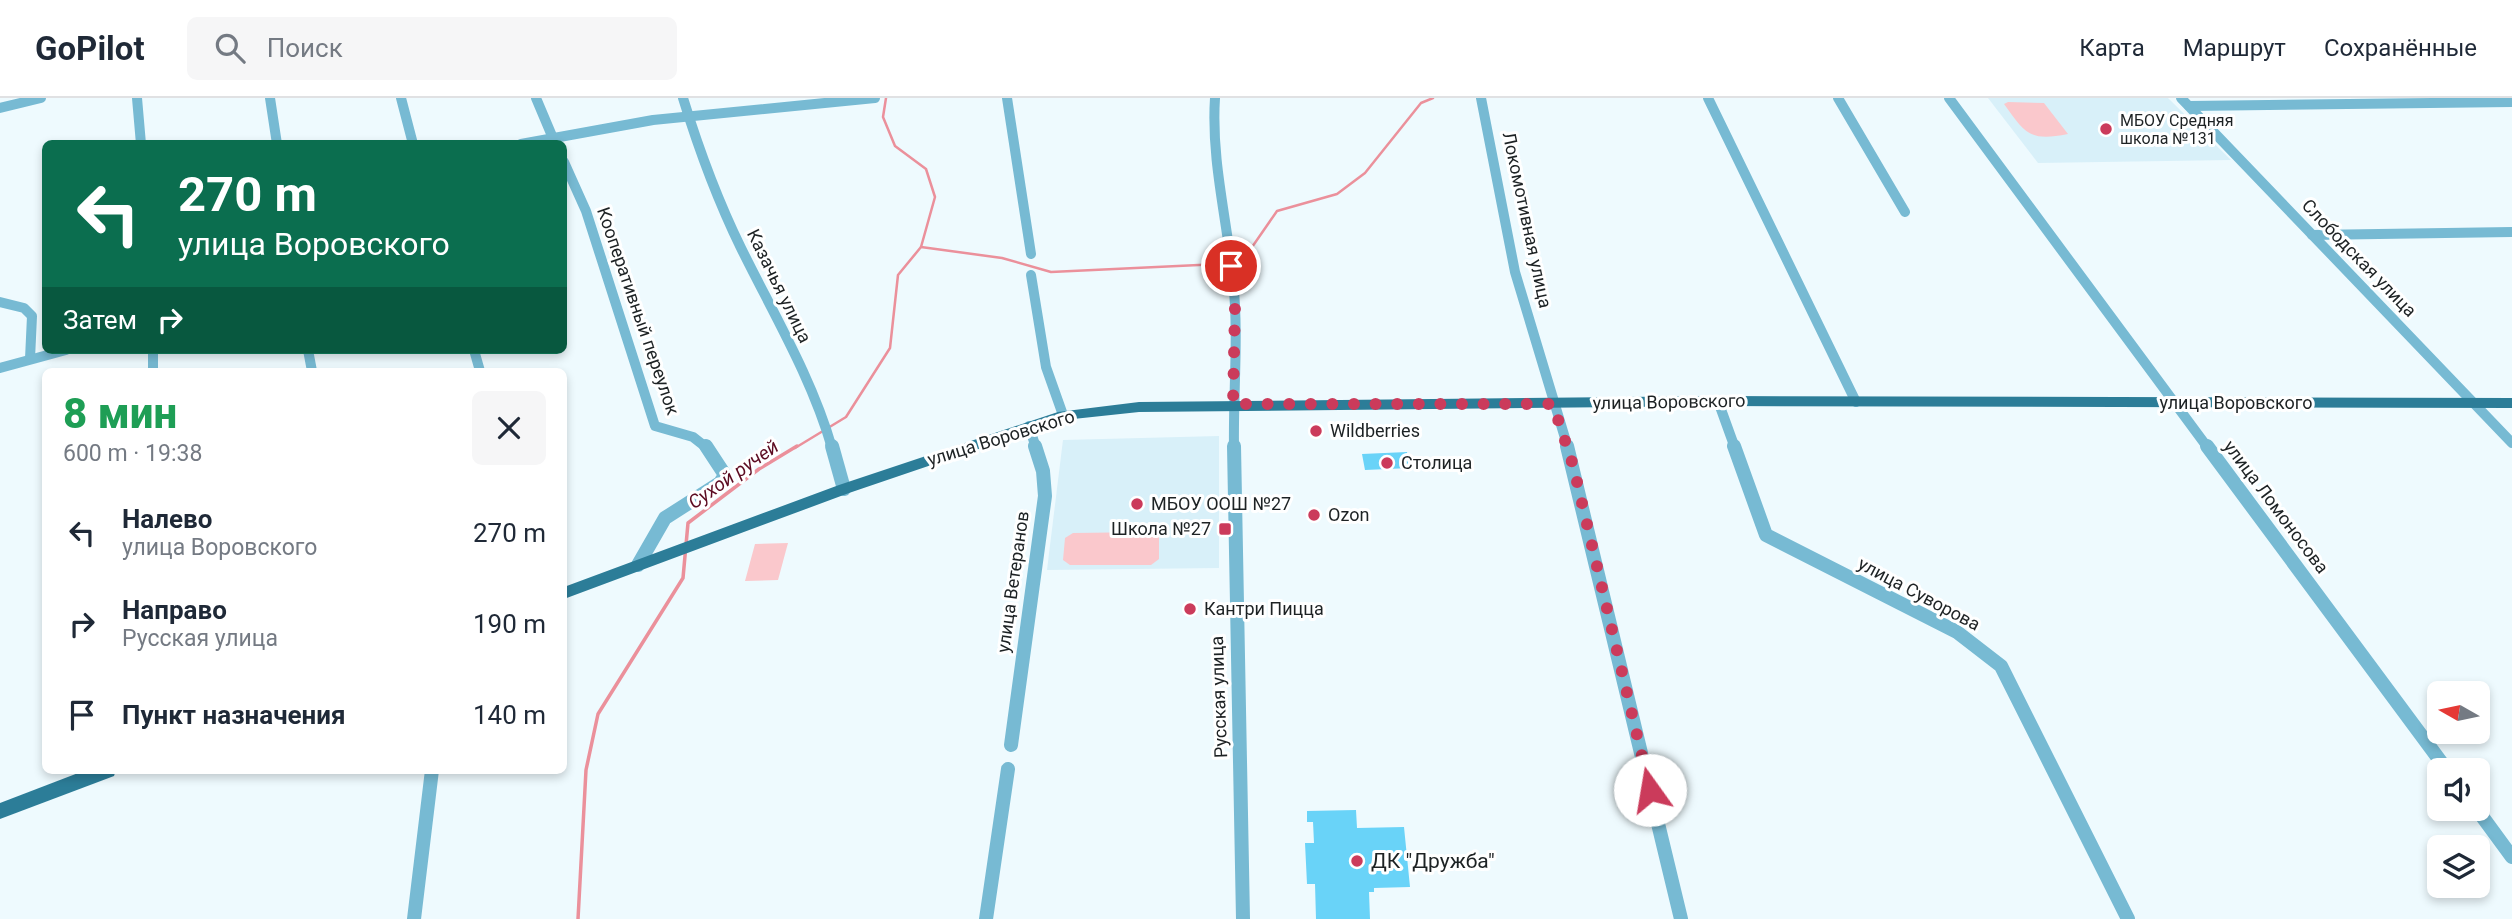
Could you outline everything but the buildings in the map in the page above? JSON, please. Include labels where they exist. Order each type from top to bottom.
[{"type":"main road","name":"улица Воровского","points":[[567,592],[844,489],[1063,415],[1139,407],[1718,401],[2512,403]]},
{"type":"main road","points":[[0,811],[97,774]]},
{"type":"street","points":[[0,108],[41,98]]},
{"type":"street","points":[[137,98],[141,140]]},
{"type":"street","points":[[270,98],[276,140]]},
{"type":"street","points":[[401,98],[411,140]]},
{"type":"street","points":[[536,98],[553,140],[687,116],[770,105],[874,98]]},
{"type":"street","name":"Казачья улица","points":[[682,98],[708,179],[827,426],[844,489]]},
{"type":"street","points":[[1007,98],[1031,254]]},
{"type":"street","name":"Русская улица","points":[[1214,98],[1211,130],[1213,156],[1231,264],[1235,306],[1233,404],[1243,919]]},
{"type":"street","name":"Локомотивная улица","points":[[1481,98],[1515,272],[1573,465],[1681,919]]},
{"type":"street","points":[[1708,98],[1856,402]]},
{"type":"street","points":[[1838,98],[1905,212]]},
{"type":"street","name":"улица Ломоносова","points":[[1949,98],[2438,758]]},
{"type":"street","name":"Слободская улица","points":[[2180,98],[2512,443]]},
{"type":"street","points":[[2189,106],[2512,102]]},
{"type":"street","name":"Кооперативный переулок","points":[[567,170],[586,211],[655,426],[666,432],[697,438],[708,449],[725,475],[720,483],[665,518],[638,565]]},
{"type":"street","points":[[2312,235],[2512,232]]},
{"type":"street","points":[[1031,275],[1046,367],[1063,415]]},
{"type":"street","points":[[0,302],[24,309],[32,316],[30,359]]},
{"type":"street","points":[[0,368],[50,354]]},
{"type":"street","name":"улица Суворова","points":[[1718,401],[1766,535],[1957,632],[2001,666],[2128,919]]},
{"type":"street","name":"улица Ветеранов","points":[[1011,745],[1045,496],[1043,471],[1029,426]]},
{"type":"street","points":[[986,919],[1008,769]]},
{"type":"street","points":[[414,919],[432,774]]},
{"type":"street","points":[[2486,821],[2512,857]]},
{"type":"shaded area","name":"МБОУ Средняя школа №131","points":[[1988,98],[2168,98],[2231,160],[2038,163]]},
{"type":"shaded area","points":[[2044,103],[2068,134],[2044,137],[2029,133],[2004,104]]},
{"type":"shaded area","name":"МБОУ ООШ №27","points":[[1219,436],[1219,568],[1047,570],[1063,440]]},
{"type":"shaded area","points":[[1150,532],[1159,536],[1159,559],[1151,565],[1070,565],[1063,560],[1065,538],[1073,533]]},
{"type":"shaded area","points":[[788,543],[778,580],[745,581],[755,544]]},
{"type":"waterway","name":"Сухой ручей","points":[[886,98],[883,117],[895,146],[926,169],[935,197],[921,247]]},
{"type":"waterway","points":[[921,247],[1002,258],[1051,272],[1241,263],[1277,211],[1337,194],[1365,173],[1421,103],[1433,98]]},
{"type":"waterway","name":"Сухой ручей","points":[[795,448],[846,417],[890,348],[898,275],[921,247]]},
{"type":"waterway","name":"Сухой ручей","points":[[578,919],[586,770],[598,714],[683,578],[688,523],[759,469],[797,446]]},
{"type":"place","name":"МБОУ Средняя школа №131","points":[[2106,129]]},
{"type":"place","name":"Wildberries","points":[[1316,431]]},
{"type":"place","name":"Столица","points":[[1387,463]]},
{"type":"place","name":"МБОУ ООШ №27","points":[[1137,504]]},
{"type":"place","name":"Ozon","points":[[1314,515]]},
{"type":"place","name":"Школа №27","points":[[1225,529]]},
{"type":"place","name":"Кантри Пицца","points":[[1190,609]]},
{"type":"place","name":"ДК \"Дружба\"","points":[[1357,861]]},
{"type":"route","points":[[1231,266],[1235,306],[1233,404],[1553,404],[1573,465],[1650,790]]}]
